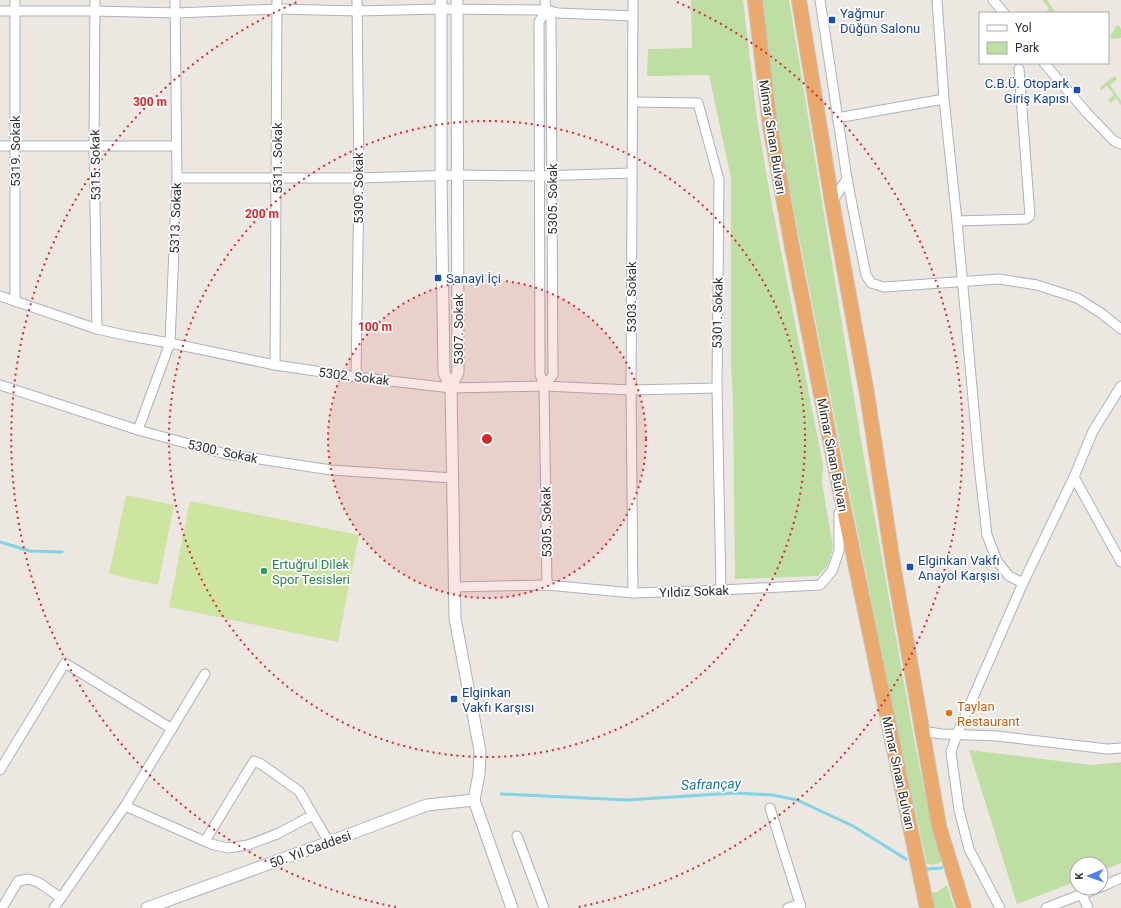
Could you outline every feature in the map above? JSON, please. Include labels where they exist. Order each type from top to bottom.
[{"type":"highway","name":"Mimar Sinan Bulvarı","points":[[755,0],[770,126],[793,252],[837,476],[927,908]]},
{"type":"highway","points":[[799,0],[832,202],[867,394],[894,570],[939,826],[964,908]]},
{"type":"street","name":"5319. Sokak","points":[[15,0],[15,301]]},
{"type":"street","name":"5315. Sokak","points":[[95,0],[94,146],[97,329]]},
{"type":"street","name":"5313. Sokak","points":[[138,430],[170,343],[176,178],[175,0]]},
{"type":"street","name":"5309. Sokak","points":[[356,377],[358,178],[357,0]]},
{"type":"street","name":"5305. Sokak","points":[[544,386],[553,375],[551,19],[546,10],[545,0]]},
{"type":"street","name":"5303. Sokak","points":[[633,0],[631,390],[633,593]]},
{"type":"street","points":[[820,0],[847,179],[866,275],[871,283],[884,287],[999,279],[1038,285],[1077,298],[1101,313],[1121,329]]},
{"type":"street","points":[[937,0],[944,99],[957,221],[961,281],[987,535],[997,561],[1009,576],[1023,583]]},
{"type":"street","points":[[993,0],[1003,12]]},
{"type":"street","points":[[0,11],[176,12],[277,5],[357,11],[457,5],[546,10],[558,13],[633,16]]},
{"type":"street","name":"5311. Sokak","points":[[275,365],[277,5]]},
{"type":"street","name":"5307. Sokak","points":[[441,5],[441,176],[444,373],[451,388]]},
{"type":"street","name":"5307. Sokak","points":[[451,388],[458,372],[457,5]]},
{"type":"street","name":"5305. Sokak","points":[[546,10],[539,22],[539,176],[540,374],[544,386],[547,585]]},
{"type":"street","points":[[1045,64],[1087,113],[1114,141],[1121,144]]},
{"type":"street","points":[[957,221],[1026,219],[1030,216],[1019,69]]},
{"type":"street","points":[[837,118],[944,99]]},
{"type":"street","name":"5301. Sokak","points":[[633,102],[698,103],[719,180],[717,388],[721,590]]},
{"type":"street","points":[[0,146],[176,146]]},
{"type":"street","points":[[176,178],[358,178],[458,175],[552,176],[632,173]]},
{"type":"street","points":[[832,202],[847,179]]},
{"type":"street","name":"5302. Sokak","points":[[0,296],[97,329],[275,365],[356,377],[451,388],[544,386],[631,390],[717,388]]},
{"type":"street","name":"5300. Sokak","points":[[0,385],[138,430],[226,454],[331,470],[453,478]]},
{"type":"street","points":[[1000,908],[969,849],[961,816],[951,752],[957,734],[1023,583],[1074,477],[1093,431],[1121,386]]},
{"type":"street","points":[[451,388],[455,618],[480,750],[479,774],[474,800],[512,908]]},
{"type":"street","name":"Yıldız Sokak","points":[[454,587],[547,585],[633,593],[820,585],[832,571],[839,551],[840,527],[837,476]]},
{"type":"street","points":[[1074,477],[1118,548],[1121,562]]},
{"type":"street","points":[[0,770],[3,756],[65,663],[172,729]]},
{"type":"street","points":[[54,908],[125,806],[205,674]]},
{"type":"street","points":[[922,731],[942,734],[997,736],[1107,749],[1121,748]]},
{"type":"street","points":[[205,841],[254,761],[261,764],[299,791],[330,842]]},
{"type":"street","name":"50. Yıl Caddesi","points":[[147,908],[330,842],[426,805],[474,800]]},
{"type":"street","points":[[125,806],[205,841],[228,848],[248,845],[277,834],[313,815]]},
{"type":"street","points":[[770,808],[801,906],[788,908]]},
{"type":"street","points":[[517,836],[544,908]]},
{"type":"street","points":[[1109,883],[1121,878]]},
{"type":"street","points":[[2,908],[18,881],[28,879],[38,882],[61,898]]},
{"type":"street","points":[[1046,908],[1079,896]]},
{"type":"street","points":[[1082,896],[1088,908]]},
{"type":"green space","points":[[691,0],[743,0],[757,119],[770,195],[823,465],[822,483],[833,547],[828,565],[818,576],[735,579],[733,400],[731,364],[731,178],[709,75],[647,76],[648,49],[692,48]]},
{"type":"green space","points":[[763,0],[789,0],[862,446],[914,739],[931,822],[942,862],[933,865],[927,864],[900,742],[777,126]]},
{"type":"green space","points":[[1043,0],[1047,0],[1055,12],[1045,12],[1049,9]]},
{"type":"green space","points":[[1117,25],[1121,29],[1121,38],[1112,39],[1110,36]]},
{"type":"green space","points":[[1115,76],[1117,79],[1110,85],[1121,101],[1121,105],[1116,98],[1110,103],[1108,100],[1114,95],[1107,86],[1101,90],[1100,89],[1101,86]]},
{"type":"green space","points":[[126,495],[174,505],[158,585],[109,574]]},
{"type":"green space","name":"Ertuğrul Dilek Spor Tesisleri","points":[[190,501],[359,535],[338,642],[169,607]]},
{"type":"green space","points":[[969,750],[1092,765],[1121,762],[1121,863],[1109,868],[1109,856],[1069,856],[1069,884],[1017,904]]},
{"type":"green space","points":[[947,885],[954,908],[934,908],[930,893],[937,892]]},
{"type":"waterway","name":"Safrançay","points":[[0,542],[30,551],[62,552]]},
{"type":"waterway","name":"Safrançay","points":[[501,794],[627,800],[734,793],[773,795],[797,800],[853,826],[906,859]]},
{"type":"waterway","name":"Safrançay","points":[[926,869],[942,868]]},
{"type":"place","name":"Yağmur Düğün Salonu","points":[[832,20]]},
{"type":"place","name":"C.B.Ü. Otopark Giriş Kapısı","points":[[1077,90]]},
{"type":"place","name":"Sanayi İçi","points":[[438,278]]},
{"type":"place","name":"Elginkan Vakfı Anayol Karşısı","points":[[910,567]]},
{"type":"place","name":"Ertuğrul Dilek Spor Tesisleri","points":[[264,571]]},
{"type":"place","name":"Elginkan Vakfı Karşısı","points":[[454,699]]},
{"type":"place","name":"Taylan Restaurant","points":[[949,713]]}]
